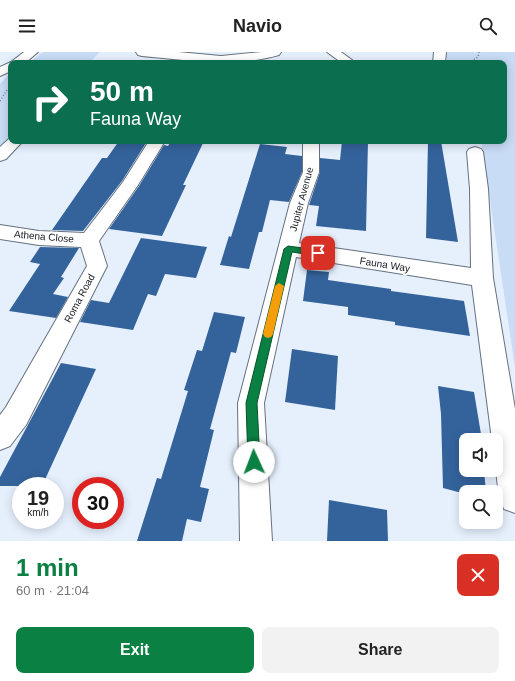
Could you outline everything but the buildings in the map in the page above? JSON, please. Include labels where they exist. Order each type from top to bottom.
[{"type":"street","points":[[21,60],[32,52]]},
{"type":"street","points":[[142,52],[204,60]]},
{"type":"street","points":[[233,60],[261,56],[275,52]]},
{"type":"street","points":[[333,52],[345,60]]},
{"type":"street","points":[[0,156],[12,144]]},
{"type":"street","points":[[89,240],[129,185],[155,144]]},
{"type":"street","name":"Jupiter Avenue","points":[[256,541],[252,403],[299,203],[311,172],[311,144]]},
{"type":"street","points":[[475,152],[479,189],[482,278],[515,498]]},
{"type":"street","name":"Athena Close","points":[[0,232],[39,238],[89,240]]},
{"type":"street","name":"Roma Road","points":[[0,436],[16,416],[97,266],[89,240]]},
{"type":"street","name":"Fauna Way","points":[[288,249],[482,278]]},
{"type":"path","points":[[474,60],[478,57],[479,52]]},
{"type":"path","points":[[0,101],[8,88]]},
{"type":"shaded area","points":[[43,52],[100,52],[92,60],[33,60]]},
{"type":"shaded area","points":[[446,52],[515,52],[515,367],[481,144],[507,144],[507,60],[446,60]]},
{"type":"shaded area","points":[[7,76],[8,141],[0,148],[0,84]]},
{"type":"slow traffic","points":[[268,334],[279,286]]},
{"type":"route","points":[[254,462],[252,403],[288,249],[318,253]]}]
